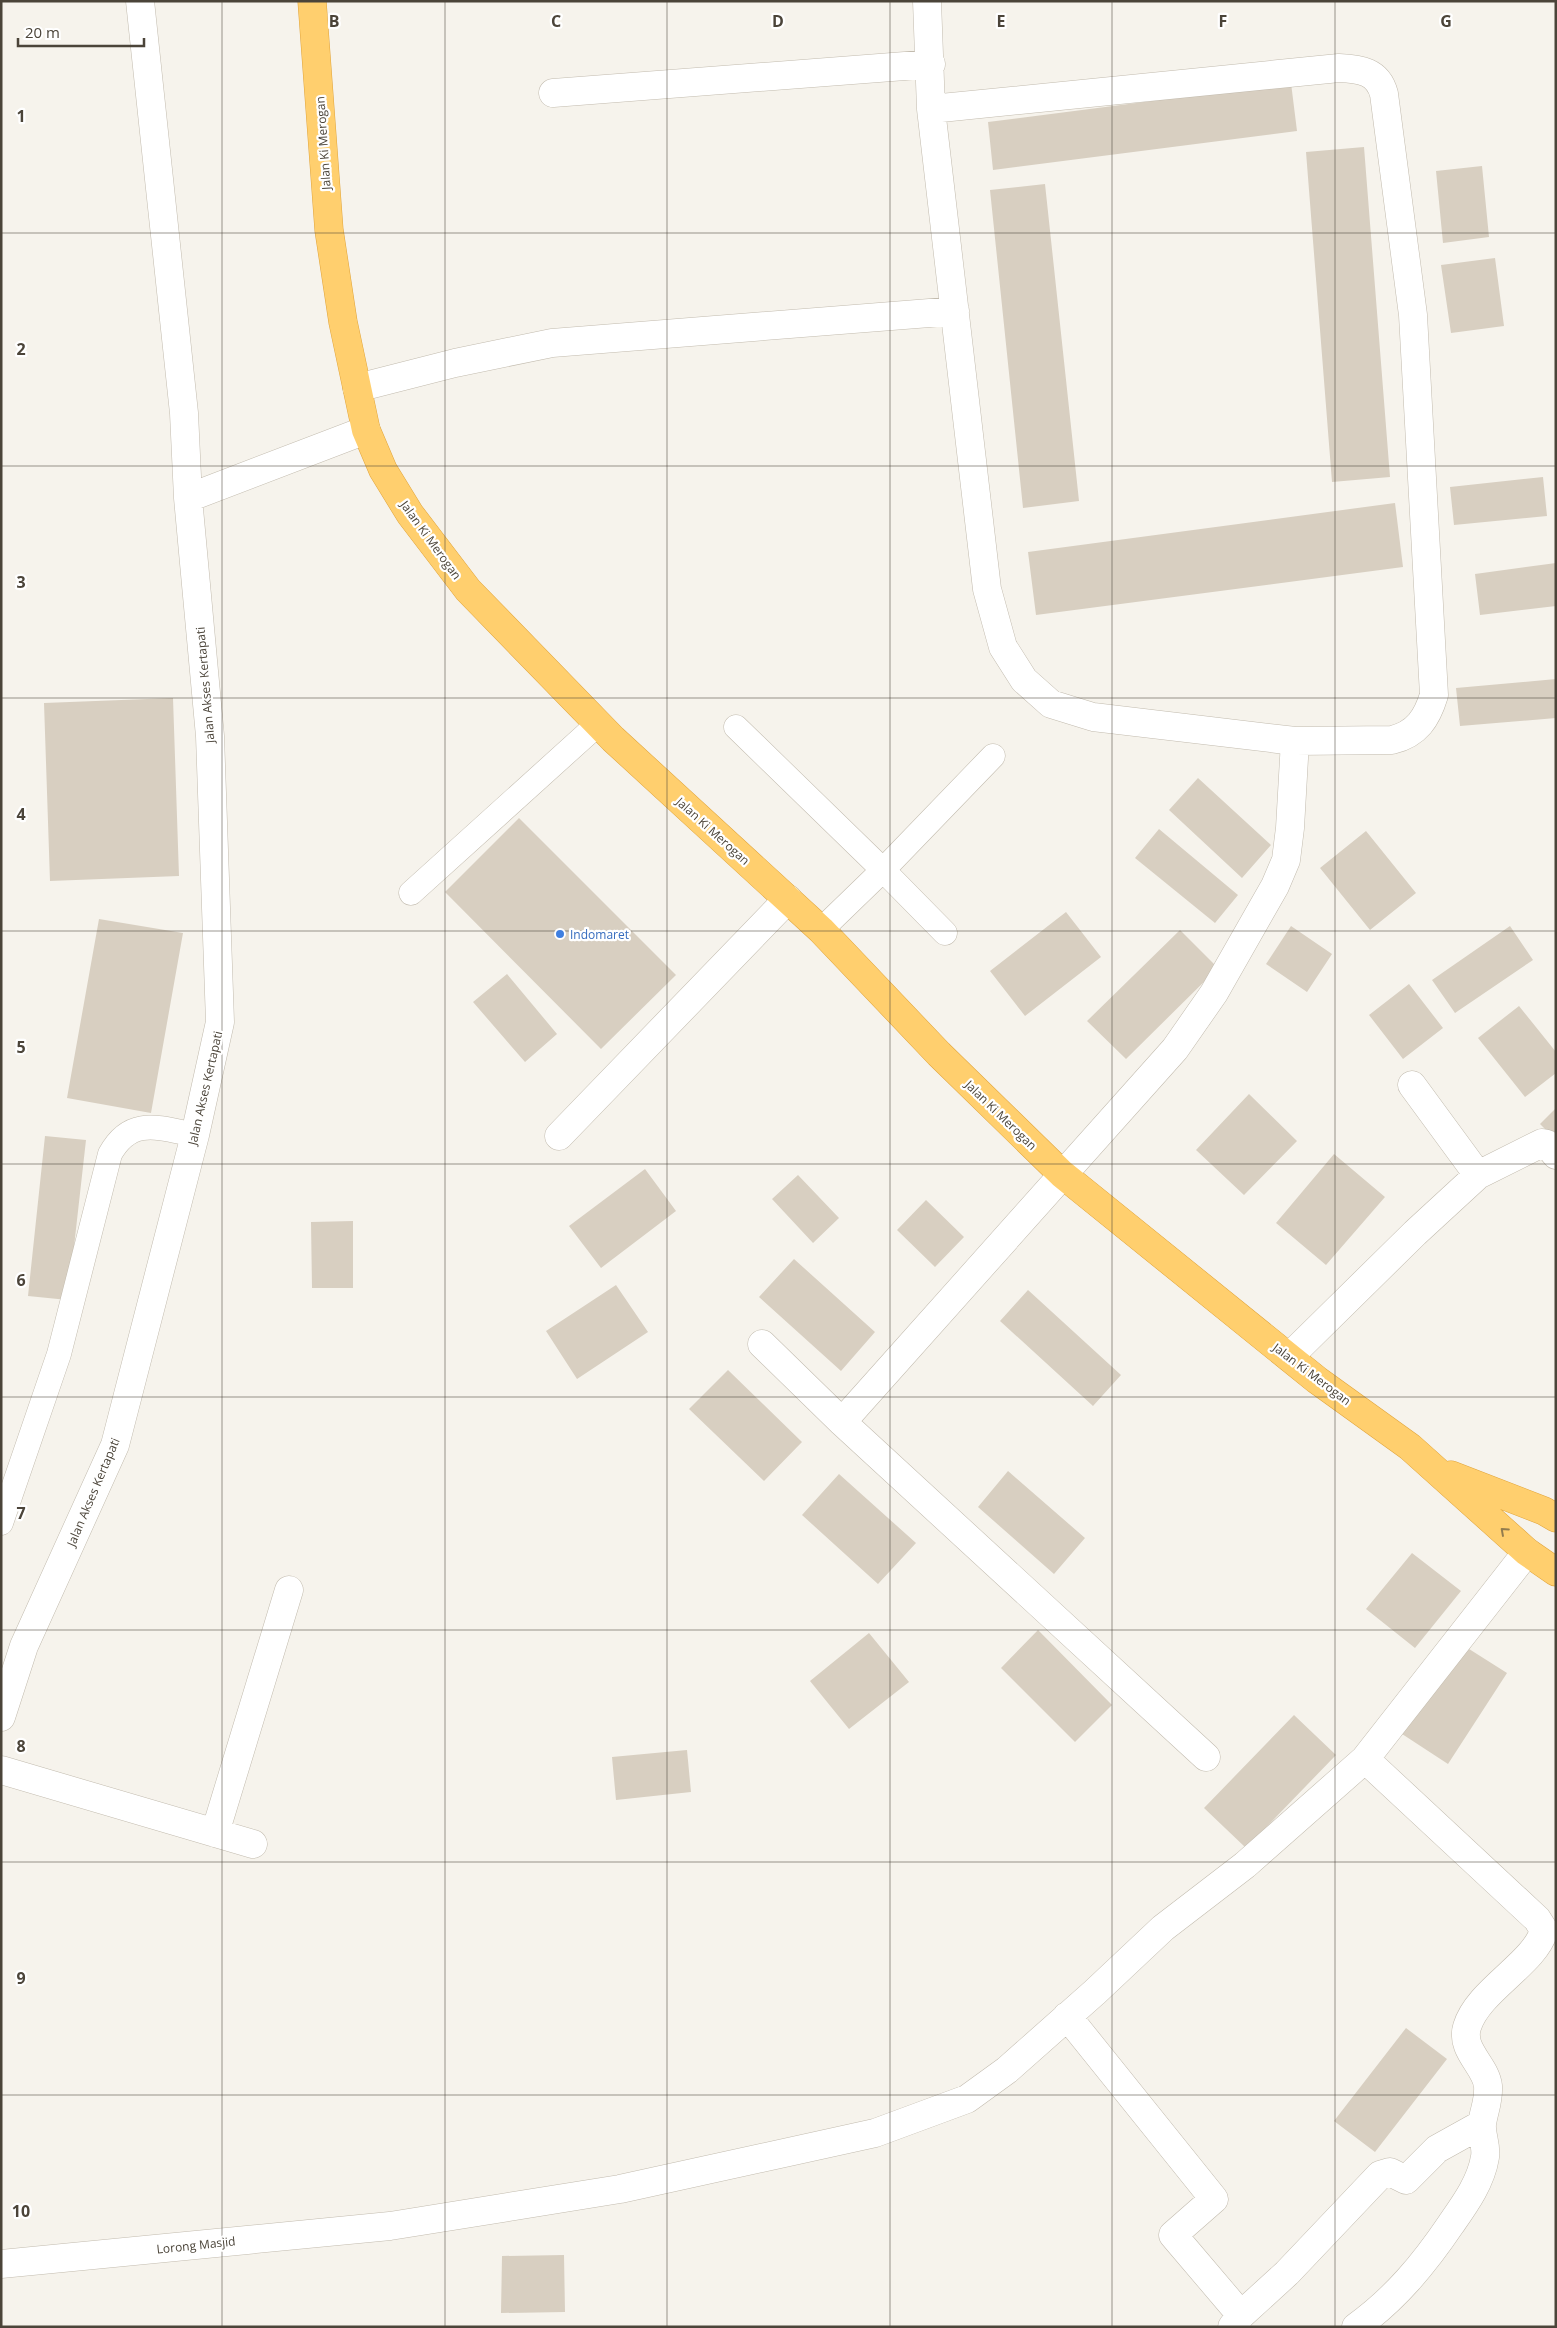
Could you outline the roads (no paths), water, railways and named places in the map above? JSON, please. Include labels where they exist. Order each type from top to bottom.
[{"type":"highway","name":"Jalan Ki Merogan","points":[[312,1],[330,230],[343,322],[366,430],[383,470],[410,514],[468,590],[598,724],[665,788],[821,930],[939,1054],[1062,1174],[1317,1380],[1405,1443],[1527,1552],[1556,1572]]},
{"type":"highway","name":"Jalan Ki Merogan","points":[[1436,1469],[1544,1511],[1556,1518]]},
{"type":"street","name":"Jalan Akses Kertapati","points":[[1,1717],[24,1646],[115,1444],[195,1136],[220,1022],[210,736],[188,498],[184,413],[140,1]]},
{"type":"street","points":[[927,1],[931,64],[931,109],[987,589],[1003,647],[1024,680],[1051,704],[1093,717],[1294,740],[1392,740],[1406,736],[1416,729],[1424,720],[1434,695],[1413,315],[1384,94],[1379,82],[1366,71],[1339,68],[931,109]]},
{"type":"street","points":[[553,93],[931,64]]},
{"type":"street","points":[[357,388],[455,363],[552,343],[955,310]]},
{"type":"street","points":[[188,498],[366,430]]},
{"type":"street","points":[[842,1422],[1175,1049],[1214,993],[1275,886],[1286,860],[1290,828],[1294,740]]},
{"type":"street","points":[[559,1136],[788,899]]},
{"type":"street","points":[[1412,1085],[1478,1175]]},
{"type":"street","points":[[1289,1357],[1478,1175],[1542,1143],[1547,1144],[1556,1155]]},
{"type":"street","points":[[762,1344],[842,1422],[1206,1757]]},
{"type":"street","name":"Lorong Masjid","points":[[1,2264],[390,2226],[620,2189],[876,2133],[967,2099],[1007,2070],[1163,1928],[1245,1865],[1365,1758],[1527,1552]]},
{"type":"street","points":[[215,1833],[289,1590]]},
{"type":"street","points":[[1356,2327],[1377,2312],[1402,2288],[1426,2260],[1476,2186],[1485,2158],[1482,2124],[1487,2109],[1487,2081],[1473,2059],[1466,2030],[1472,2012],[1536,1946],[1542,1936],[1543,1927],[1537,1919],[1365,1758]]},
{"type":"street","points":[[1,1770],[253,1844]]},
{"type":"street","points":[[1067,2016],[1214,2199],[1173,2235],[1237,2321],[1287,2273],[1380,2175],[1390,2172],[1406,2180],[1437,2149],[1482,2124]]},
{"type":"lane","points":[[411,893],[598,724]]},
{"type":"lane","points":[[736,727],[945,933]]},
{"type":"lane","points":[[821,930],[992,756]]},
{"type":"lane","points":[[1,1523],[59,1354],[110,1154],[117,1140],[137,1128],[152,1127],[195,1136]]},
{"type":"place","name":"Indomaret","points":[[560,934]]}]
